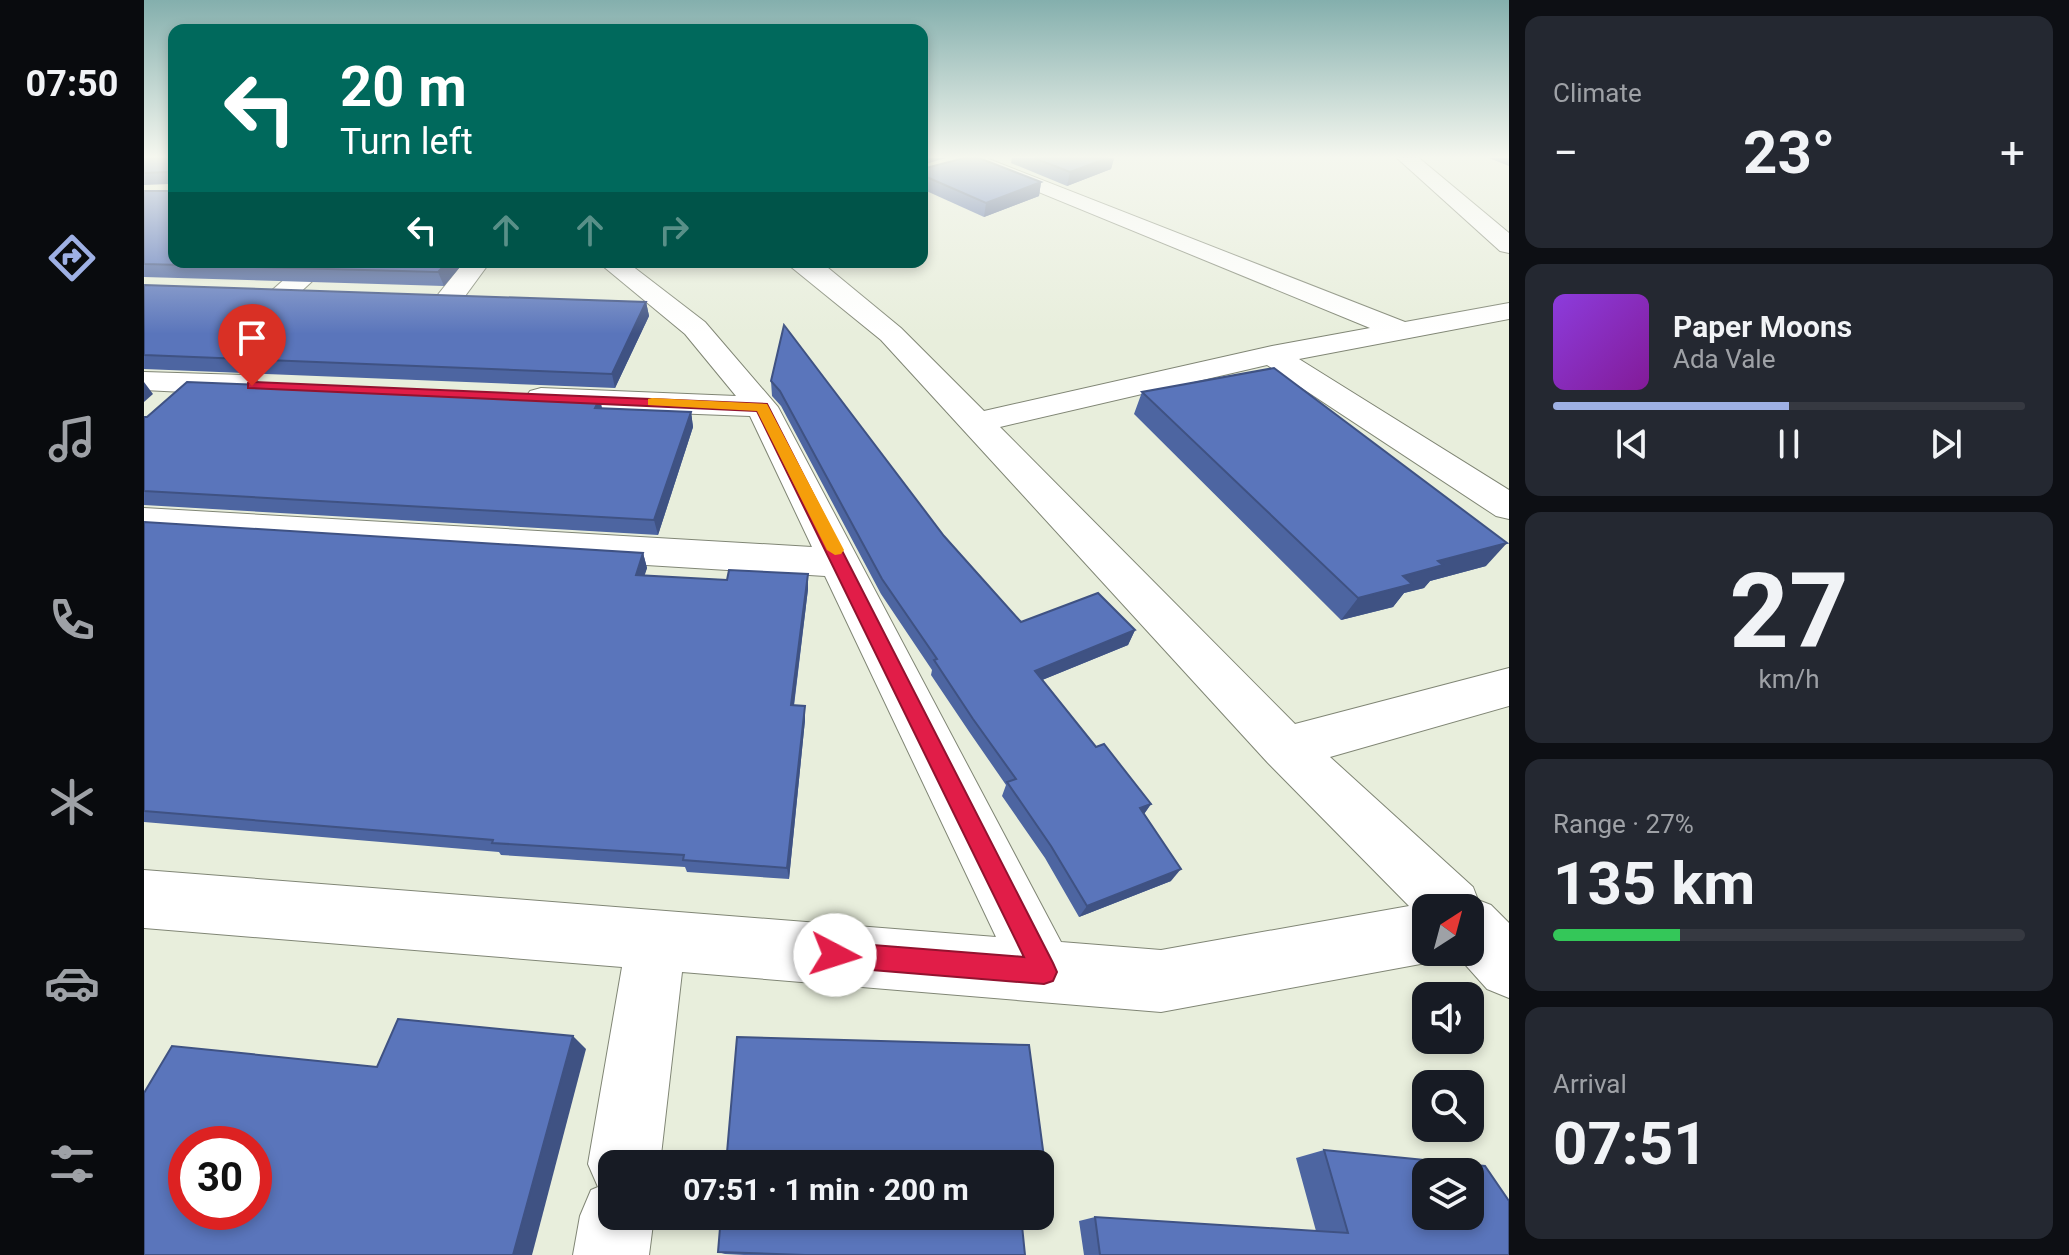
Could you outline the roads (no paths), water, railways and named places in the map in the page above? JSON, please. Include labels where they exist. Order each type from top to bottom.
[{"type":"street","points":[[1113,217],[1402,331]]},
{"type":"street","points":[[1475,217],[1509,246]]},
{"type":"street","points":[[284,292],[313,268]]},
{"type":"street","points":[[450,297],[472,268]]},
{"type":"street","points":[[619,268],[695,328],[762,407],[1044,972]]},
{"type":"street","points":[[809,268],[891,334],[1286,748],[1437,894]]},
{"type":"street","points":[[255,291],[329,293]]},
{"type":"street","points":[[420,296],[481,298]]},
{"type":"street","points":[[619,302],[665,303]]},
{"type":"street","points":[[975,423],[1272,355],[1509,311]]},
{"type":"street","points":[[1272,355],[1509,507]]},
{"type":"street","points":[[144,381],[268,386]]},
{"type":"street","points":[[155,412],[188,383]]},
{"type":"street","points":[[507,396],[762,407]]},
{"type":"street","points":[[144,521],[842,563]]},
{"type":"street","points":[[1286,748],[1509,687]]},
{"type":"street","points":[[144,899],[1161,981],[1412,936]]},
{"type":"street","points":[[1484,924],[1509,921]]},
{"type":"street","points":[[626,1150],[656,940]]},
{"type":"street","points":[[1484,940],[1509,967]]},
{"type":"street","points":[[611,1255],[615,1230]]}]
